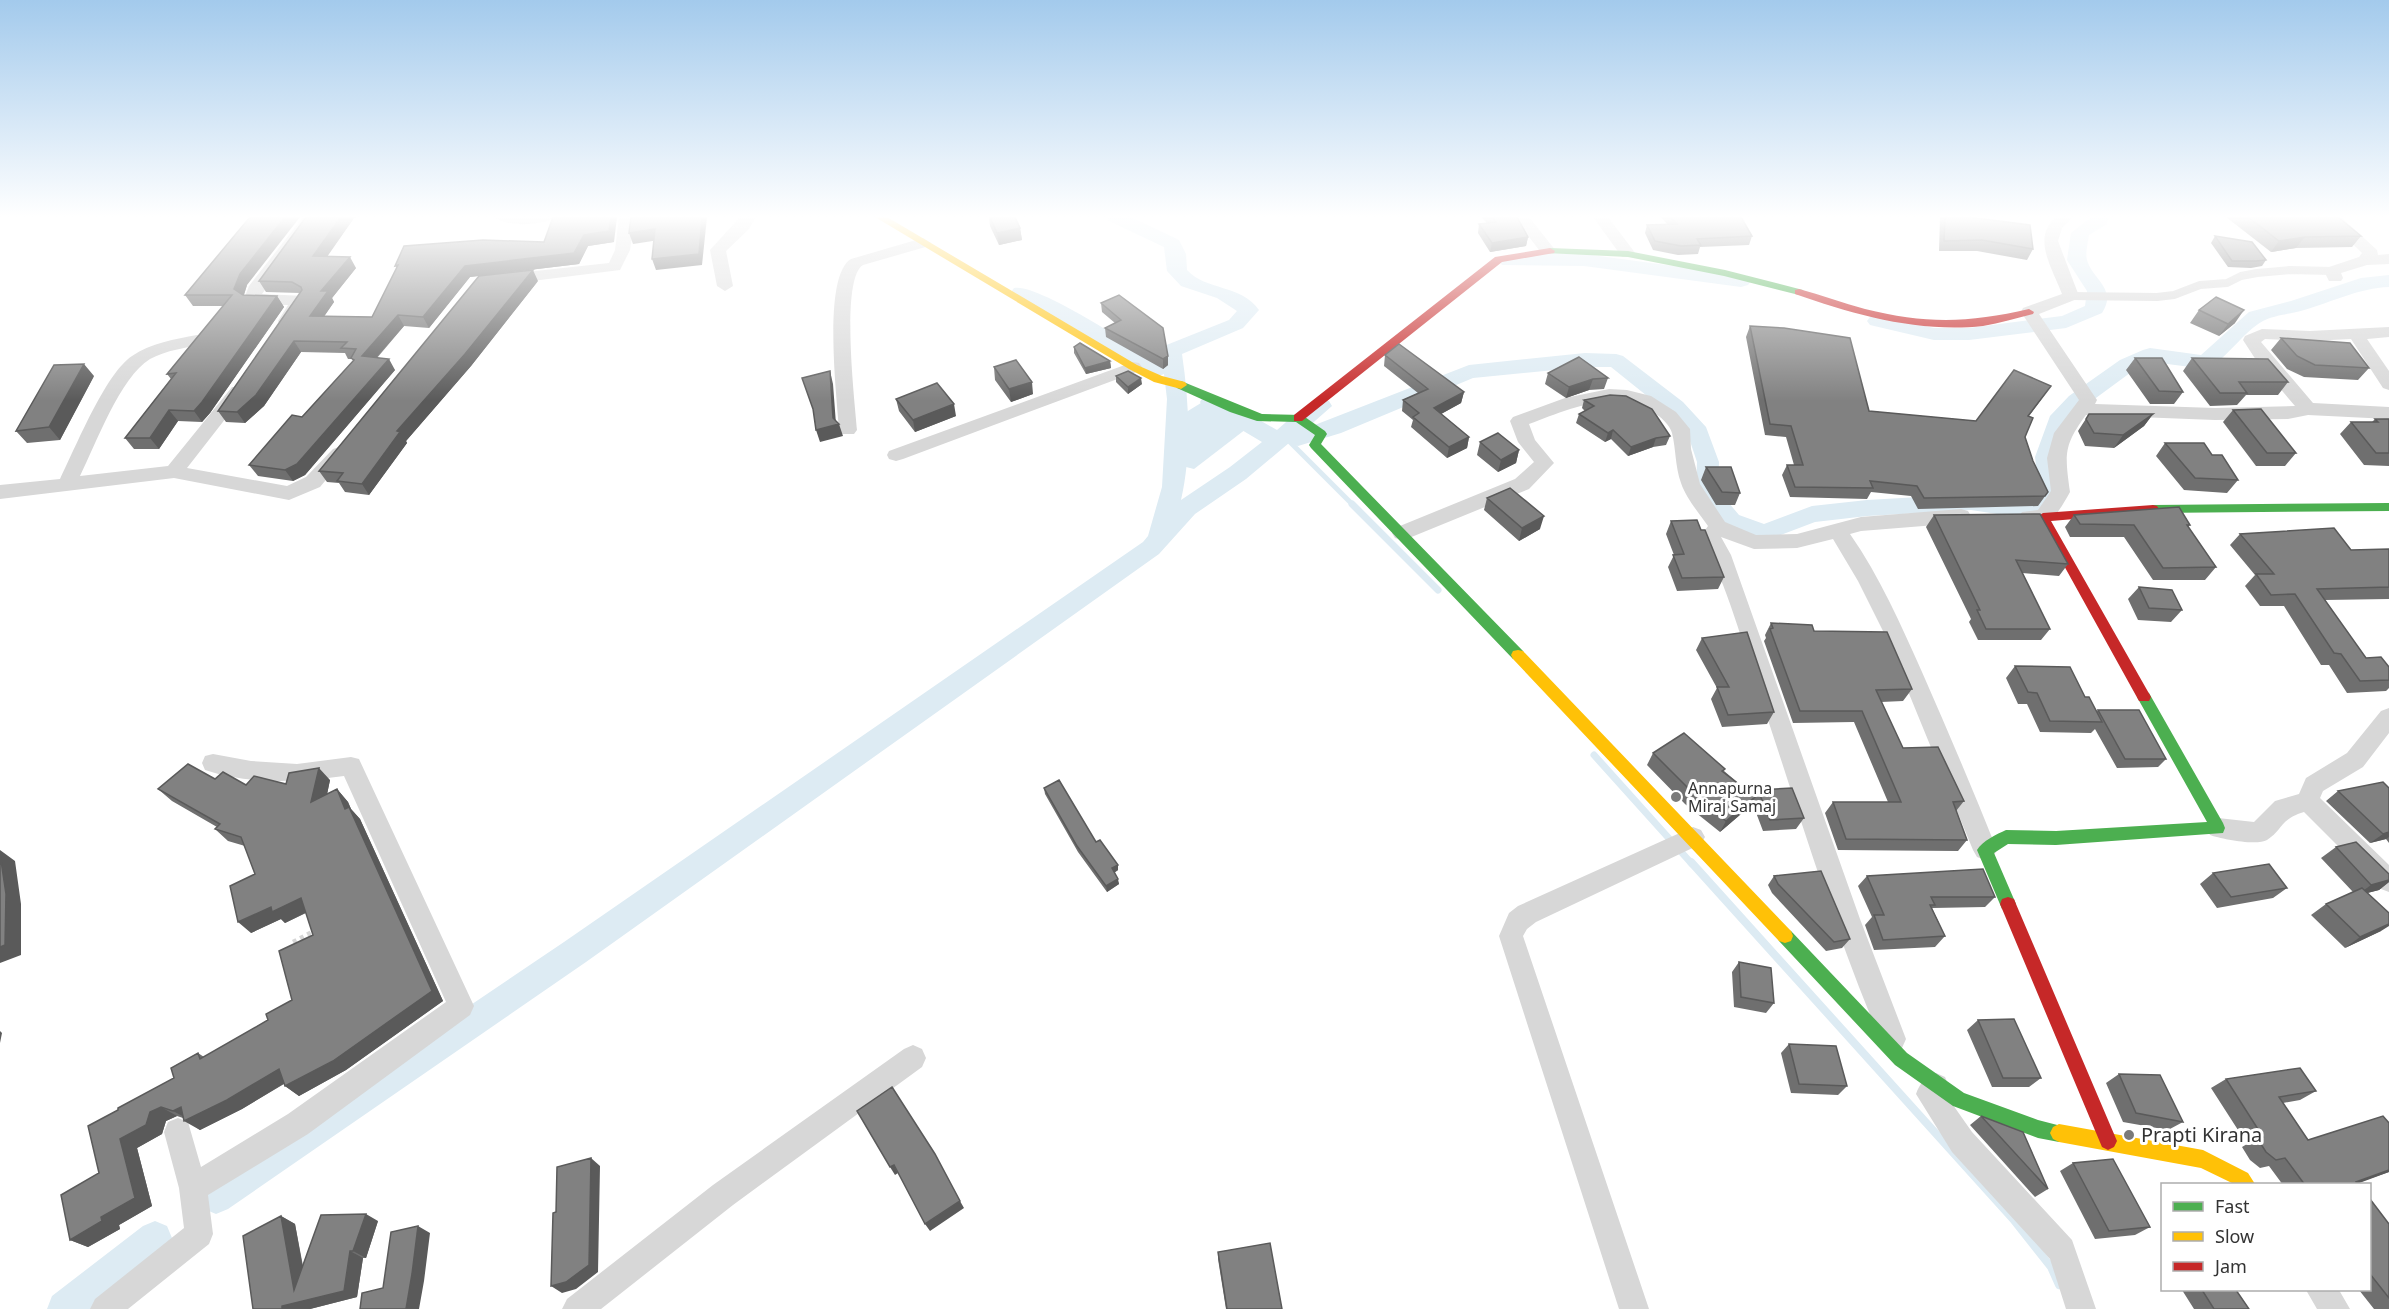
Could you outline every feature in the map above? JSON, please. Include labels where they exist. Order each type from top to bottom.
[{"type":"street","points":[[263,278],[255,289],[252,299],[299,300],[274,338]]},
{"type":"street","points":[[490,280],[508,278]]},
{"type":"street","points":[[723,278],[725,286]]},
{"type":"street","points":[[847,278],[842,316],[848,430]]},
{"type":"street","points":[[982,278],[1133,367],[1191,388],[1234,410],[1261,418],[1298,418],[1322,434],[1315,445],[1693,837],[1901,1059],[1959,1100],[2038,1129],[2203,1159],[2244,1182]]},
{"type":"street","points":[[1298,418],[1475,278]]},
{"type":"street","points":[[1741,278],[1787,288],[1857,312],[1905,321],[1976,323],[2031,315],[2071,296],[2064,278]]},
{"type":"street","points":[[2031,315],[2073,381],[2085,405]]},
{"type":"street","points":[[2308,408],[2262,356],[2251,340],[2262,334],[2310,336],[2389,332]]},
{"type":"street","points":[[2356,334],[2389,384]]},
{"type":"street","points":[[67,483],[120,377],[130,363],[168,344],[196,340]]},
{"type":"street","points":[[896,455],[1133,367]]},
{"type":"street","points":[[174,472],[249,376]]},
{"type":"street","points":[[1402,533],[1522,483],[1545,463],[1527,442],[1519,421],[1582,399],[1632,395],[1661,409],[1681,429],[1682,449],[1691,485],[1718,527],[1754,542],[1797,541],[1861,524],[1938,516],[1980,516]]},
{"type":"street","points":[[2085,405],[2226,414],[2288,413],[2308,408],[2389,413]]},
{"type":"street","points":[[2043,517],[2061,492],[2056,458],[2063,433],[2085,405]]},
{"type":"street","points":[[0,492],[174,472],[289,493],[313,482],[351,438]]},
{"type":"street","points":[[2011,516],[2043,517],[2174,507],[2389,507]]},
{"type":"street","points":[[2043,517],[2218,828]]},
{"type":"street","points":[[1718,527],[1711,536],[1721,555],[1777,711],[1853,941],[1901,1059]]},
{"type":"street","points":[[1837,530],[1857,559],[1899,643],[1939,733],[1985,850],[2108,1141]]},
{"type":"street","points":[[2308,801],[2314,784],[2355,760],[2389,717]]},
{"type":"street","points":[[193,1188],[298,1124],[461,1006],[351,766],[297,773],[251,770],[213,763]]},
{"type":"street","points":[[1985,850],[2006,837],[2056,838],[2218,828],[2259,833],[2283,808],[2308,801]]},
{"type":"street","points":[[2308,801],[2389,881]]},
{"type":"street","points":[[1634,1309],[1511,936],[1518,921],[1527,914],[1693,837]]},
{"type":"street","points":[[577,1309],[723,1195],[913,1058]]},
{"type":"street","points":[[1936,1084],[1929,1094],[1962,1142],[2062,1250],[2081,1309]]},
{"type":"street","points":[[105,1309],[199,1234],[193,1188],[178,1132]]},
{"type":"street","points":[[2322,1291],[2335,1309]]},
{"type":"lane","points":[[2071,296],[2157,297],[2174,295],[2200,285],[2228,283],[2237,278]]},
{"type":"path","points":[[293,942],[324,926]]},
{"type":"shaded area","points":[[1201,403],[1246,429],[1194,469],[1182,466],[1183,414]]},
{"type":"building","points":[[199,278],[238,278],[234,289],[243,295],[277,296],[194,411],[169,410],[150,438],[125,438],[176,373],[167,374],[232,295],[185,295]]},
{"type":"building","points":[[261,278],[332,278],[321,291],[328,291],[310,316],[372,317],[391,278],[455,278],[423,317],[398,315],[362,356],[389,359],[297,464],[285,470],[249,465],[292,415],[302,417],[354,360],[351,358],[356,349],[341,348],[347,342],[294,341],[256,395],[237,412],[218,411],[302,290],[292,282],[259,281]]},
{"type":"building","points":[[477,278],[526,278],[465,354],[397,431],[400,432],[362,484],[337,481],[343,473],[319,471]]},
{"type":"building","points":[[1119,295],[1163,328],[1168,356],[1163,359],[1105,328],[1121,320],[1101,303]]},
{"type":"building","points":[[2216,297],[2244,310],[2228,324],[2199,310]]},
{"type":"building","points":[[1750,326],[1784,328],[1850,338],[1869,411],[1976,421],[2014,370],[2051,386],[2028,416],[2033,418],[2025,437],[2033,461],[2048,492],[2045,496],[1924,498],[1917,486],[1870,481],[1873,488],[1795,487],[1787,465],[1803,465],[1791,426],[1770,424]]},
{"type":"building","points":[[2281,338],[2350,343],[2369,368],[2315,365],[2297,356]]},
{"type":"building","points":[[1080,343],[1110,361],[1085,368],[1074,347]]},
{"type":"building","points":[[1399,344],[1464,392],[1434,408],[1469,437],[1449,447],[1413,417],[1419,413],[1403,400],[1428,389],[1385,355]]},
{"type":"building","points":[[1579,357],[1608,378],[1593,379],[1569,387],[1548,373]]},
{"type":"building","points":[[2135,358],[2162,358],[2183,392],[2159,391]]},
{"type":"building","points":[[2192,358],[2268,359],[2288,382],[2239,382],[2247,393],[2220,393]]},
{"type":"building","points":[[1016,360],[1032,382],[1009,389],[994,367]]},
{"type":"building","points":[[84,364],[49,427],[16,431],[54,365]]},
{"type":"building","points":[[830,371],[833,418],[839,424],[816,430],[813,409],[802,378]]},
{"type":"building","points":[[1128,371],[1141,378],[1128,387],[1116,376]]},
{"type":"building","points":[[937,383],[954,404],[913,420],[896,399]]},
{"type":"building","points":[[1610,395],[1626,396],[1652,409],[1670,436],[1656,438],[1631,447],[1613,430],[1608,433],[1579,414],[1594,406],[1584,400]]},
{"type":"building","points":[[2261,409],[2296,453],[2267,453],[2233,410]]},
{"type":"building","points":[[2089,414],[2153,414],[2123,435],[2094,433],[2086,419]]},
{"type":"building","points":[[2375,419],[2389,419],[2389,453],[2376,453],[2351,422],[2378,422]]},
{"type":"building","points":[[1498,433],[1519,450],[1501,460],[1480,442]]},
{"type":"building","points":[[2165,443],[2204,443],[2212,455],[2222,455],[2238,480],[2195,478]]},
{"type":"building","points":[[1706,467],[1731,467],[1740,493],[1722,492]]},
{"type":"building","points":[[1510,488],[1544,516],[1522,528],[1487,498]]},
{"type":"building","points":[[2179,507],[2190,525],[2187,525],[2216,567],[2163,568],[2134,525],[2080,524],[2074,515]]},
{"type":"building","points":[[2040,514],[2068,564],[2016,560],[2050,629],[1986,629],[1977,610],[1980,610],[1934,515]]},
{"type":"building","points":[[1697,520],[1701,530],[1705,530],[1724,577],[1682,578],[1673,555],[1684,554],[1671,521]]},
{"type":"building","points":[[2334,528],[2351,550],[2389,549],[2389,587],[2317,589],[2366,658],[2381,657],[2389,667],[2389,680],[2360,681],[2341,654],[2334,653],[2295,594],[2271,595],[2256,574],[2274,574],[2240,534]]},
{"type":"building","points":[[2139,587],[2172,590],[2182,610],[2149,608]]},
{"type":"building","points":[[1771,623],[1812,625],[1814,631],[1887,632],[1912,689],[1876,690],[1903,748],[1938,747],[1964,801],[1953,802],[1967,840],[1846,839],[1833,802],[1901,802],[1862,711],[1800,711],[1770,629],[1773,628]]},
{"type":"building","points":[[1747,632],[1774,712],[1728,715],[1717,687],[1729,687],[1702,638]]},
{"type":"building","points":[[2015,666],[2070,667],[2085,697],[2089,697],[2102,722],[2050,721],[2037,693],[2028,692]]},
{"type":"building","points":[[2098,710],[2139,710],[2166,759],[2125,759]]},
{"type":"building","points":[[1684,733],[1725,769],[1722,771],[1755,797],[1726,821],[1692,792],[1653,753]]},
{"type":"building","points":[[188,764],[215,779],[223,772],[246,785],[254,776],[286,784],[289,773],[319,768],[311,802],[337,789],[345,809],[349,807],[432,991],[333,1061],[285,1086],[279,1069],[227,1100],[184,1121],[181,1107],[173,1111],[161,1107],[150,1112],[146,1125],[120,1139],[135,1198],[101,1217],[102,1221],[70,1240],[61,1195],[99,1173],[88,1126],[174,1078],[171,1068],[198,1053],[200,1059],[268,1020],[266,1014],[292,1000],[279,951],[313,935],[301,898],[272,912],[271,907],[238,922],[230,886],[255,874],[241,837],[215,829],[220,824],[158,789]]},
{"type":"building","points":[[1059,780],[1096,842],[1100,840],[1118,865],[1112,868],[1118,879],[1106,886],[1077,846],[1044,788]]},
{"type":"building","points":[[2383,782],[2389,788],[2389,832],[2383,834],[2338,791]]},
{"type":"building","points":[[1792,788],[1804,818],[1770,820],[1758,790]]},
{"type":"building","points":[[2356,842],[2389,874],[2389,880],[2371,885],[2336,847]]},
{"type":"building","points":[[0,854],[6,894],[5,945],[0,947]]},
{"type":"building","points":[[2269,864],[2287,888],[2231,897],[2213,873]]},
{"type":"building","points":[[1983,869],[1995,897],[1931,897],[1935,905],[1930,905],[1945,936],[1883,940],[1874,915],[1884,915],[1867,876]]},
{"type":"building","points":[[1821,871],[1850,939],[1834,942],[1778,884],[1774,876]]},
{"type":"building","points":[[2362,888],[2389,913],[2389,924],[2360,937],[2326,904]]},
{"type":"building","points":[[1739,962],[1771,968],[1774,1003],[1741,997]]},
{"type":"building","points":[[2014,1019],[2041,1078],[2003,1078],[1978,1020]]},
{"type":"building","points":[[1789,1044],[1836,1046],[1847,1086],[1799,1084]]},
{"type":"building","points":[[2300,1068],[2316,1091],[2279,1097],[2308,1140],[2383,1116],[2389,1123],[2389,1170],[2357,1183],[2304,1183],[2285,1158],[2276,1160],[2266,1152],[2257,1138],[2263,1137],[2226,1079]]},
{"type":"building","points":[[2119,1074],[2160,1075],[2183,1122],[2136,1113]]},
{"type":"building","points":[[892,1087],[935,1154],[960,1201],[925,1224],[894,1165],[890,1167],[857,1111]]},
{"type":"building","points":[[1981,1116],[2023,1132],[2048,1189]]},
{"type":"building","points":[[591,1158],[589,1265],[566,1282],[551,1286],[557,1167]]},
{"type":"building","points":[[2113,1159],[2150,1227],[2109,1231],[2073,1163]]},
{"type":"building","points":[[2371,1200],[2389,1224],[2389,1298],[2371,1275]]},
{"type":"building","points":[[366,1214],[353,1251],[350,1251],[344,1291],[282,1306],[282,1309],[253,1309],[243,1236],[281,1216],[294,1290],[321,1215]]},
{"type":"building","points":[[418,1226],[406,1309],[360,1309],[362,1293],[383,1288],[391,1232]]},
{"type":"building","points":[[1270,1243],[1282,1309],[1227,1309],[1218,1252]]},
{"type":"building","points":[[2203,1291],[2237,1291],[2249,1309],[2214,1309]]},
{"type":"waterway","points":[[1159,534],[1165,522],[1173,487],[1176,453],[1178,399],[1171,351],[1236,324],[1249,310],[1224,294],[1192,285],[1184,278]]},
{"type":"waterway","points":[[1719,278],[1741,281]]},
{"type":"waterway","points":[[1877,321],[1934,334],[1969,334],[2066,322],[2095,309],[2097,291],[2089,278]]},
{"type":"waterway","points":[[1298,439],[1333,428],[1469,372],[1585,360],[1616,361],[1675,407],[1698,432],[1708,462],[1707,491],[1731,521],[1765,533],[1812,514],[1867,508],[1971,502],[2017,509],[2040,509],[2050,489],[2046,457],[2061,416],[2077,401],[2127,365],[2150,355],[2206,362],[2214,352],[2256,316],[2297,306],[2368,282],[2389,281]]},
{"type":"waterway","points":[[1021,292],[1073,319],[1156,370]]},
{"type":"waterway","points":[[1211,402],[1278,441]]},
{"type":"waterway","points":[[1278,441],[1321,406]]},
{"type":"waterway","points":[[1283,435],[1438,590]]},
{"type":"waterway","points":[[216,1197],[575,952],[1151,548],[1187,508],[1238,473],[1278,441]]},
{"type":"waterway","points":[[1594,755],[1692,864]]},
{"type":"waterway","points":[[1691,862],[2013,1219],[2051,1267],[2059,1285]]},
{"type":"waterway","points":[[65,1309],[155,1238]]},
{"type":"traffic: fast","points":[[1745,278],[1799,292]]},
{"type":"traffic: fast","points":[[1181,385],[1234,409],[1261,418],[1298,418],[1321,434],[1315,445],[1518,655]]},
{"type":"traffic: fast","points":[[2153,509],[2389,507]]},
{"type":"traffic: fast","points":[[2008,904],[1985,850],[2006,837],[2056,838],[2218,828],[2144,697]]},
{"type":"traffic: fast","points":[[1785,936],[1901,1059],[1959,1100],[2038,1129],[2059,1133]]},
{"type":"traffic: slow","points":[[983,278],[1133,367],[1158,379],[1181,385]]},
{"type":"traffic: slow","points":[[1518,655],[1785,936]]},
{"type":"traffic: slow","points":[[2059,1133],[2203,1159],[2242,1179],[2245,1183]]},
{"type":"traffic: jam","points":[[1298,418],[1475,278]]},
{"type":"traffic: jam","points":[[1799,292],[1864,312],[1929,323],[1982,322],[2029,312]]},
{"type":"traffic: jam","points":[[2144,697],[2043,517],[2153,509]]},
{"type":"traffic: jam","points":[[2008,904],[2108,1141]]},
{"type":"place","name":"Annapurna Miraj Samaj","points":[[1676,797]]},
{"type":"place","name":"Prapti Kirana","points":[[2129,1135]]}]
